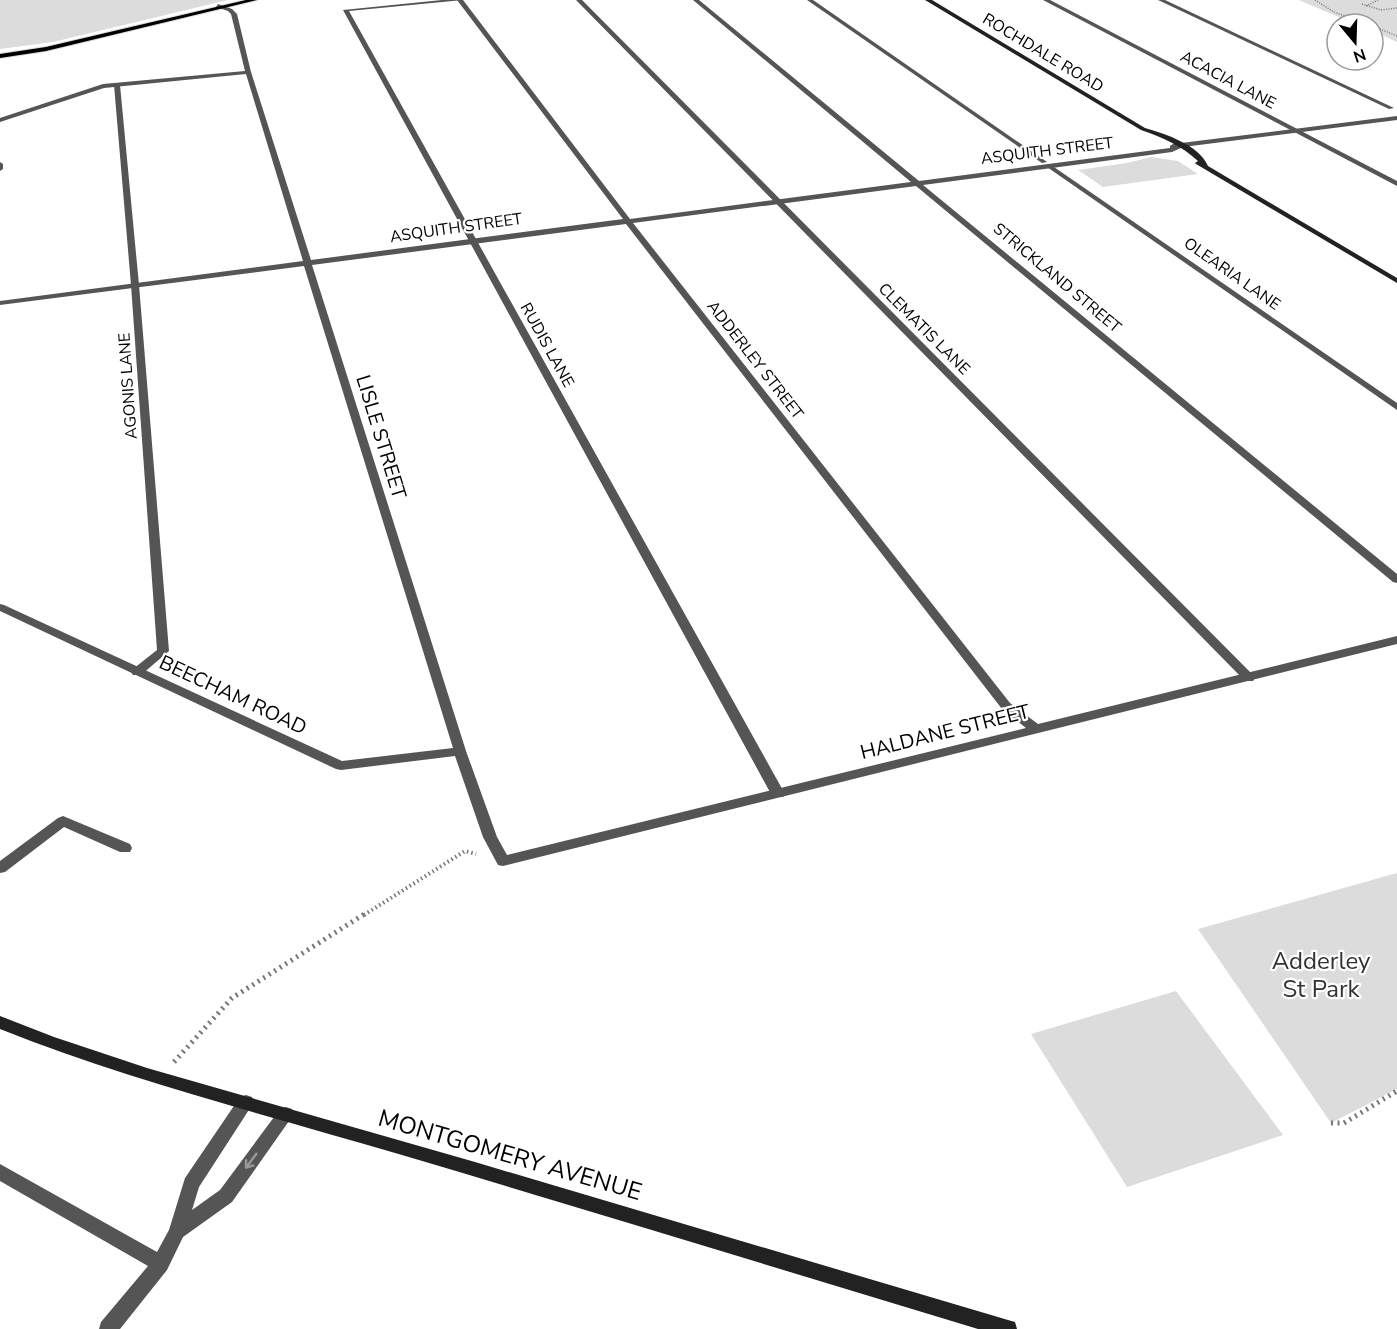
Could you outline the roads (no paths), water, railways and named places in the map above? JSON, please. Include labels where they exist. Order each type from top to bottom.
[{"type":"main road","points":[[215,8],[241,0]]},
{"type":"main road","points":[[0,56],[96,38],[254,0]]},
{"type":"main road","name":"ROCHDALE ROAD","points":[[928,0],[1143,129],[1155,132],[1178,152],[1200,159],[1205,165]]},
{"type":"main road","name":"ROCHDALE ROAD","points":[[1143,129],[1144,134],[1164,146],[1205,165],[1397,281]]},
{"type":"main road","name":"MONTGOMERY AVENUE","points":[[0,1022],[40,1039],[159,1078],[644,1219],[1008,1329]]},
{"type":"street","name":"ADDERLEY STREET","points":[[460,0],[627,219],[1006,706],[1036,729]]},
{"type":"street","name":"RUDIS LANE","points":[[460,0],[346,10],[778,794]]},
{"type":"street","name":"CLEMATIS LANE","points":[[579,0],[774,200],[1249,678]]},
{"type":"street","name":"STRICKLAND STREET","points":[[696,0],[1397,580]]},
{"type":"street","name":"OLEARIA LANE","points":[[810,0],[1397,407]]},
{"type":"street","name":"ACACIA LANE","points":[[1046,0],[1397,184]]},
{"type":"street","points":[[1161,0],[1391,108]]},
{"type":"street","points":[[215,8],[233,21]]},
{"type":"street","name":"LISLE STREET","points":[[215,8],[234,14],[233,21],[248,72],[460,751],[490,837],[503,861]]},
{"type":"street","points":[[0,120],[104,86],[248,72]]},
{"type":"street","name":"AGONIS LANE","points":[[117,85],[163,651],[136,672]]},
{"type":"street","name":"ASQUITH STREET","points":[[1047,164],[1178,152],[1295,130],[1397,118]]},
{"type":"street","name":"ASQUITH STREET","points":[[0,303],[917,182],[1164,146]]},
{"type":"street","points":[[0,164],[0,169]]},
{"type":"street","name":"BEECHAM ROAD","points":[[0,607],[340,766],[460,751]]},
{"type":"street","name":"HALDANE STREET","points":[[503,861],[1397,640]]},
{"type":"street","points":[[0,868],[63,821],[125,848]]},
{"type":"street","points":[[108,1329],[161,1264],[177,1231],[191,1184],[246,1102]]},
{"type":"street","points":[[177,1231],[226,1196],[286,1114]]},
{"type":"street","points":[[0,1172],[161,1264]]},
{"type":"park label","name":"Adderley St Park","points":[[1321,975]]}]
